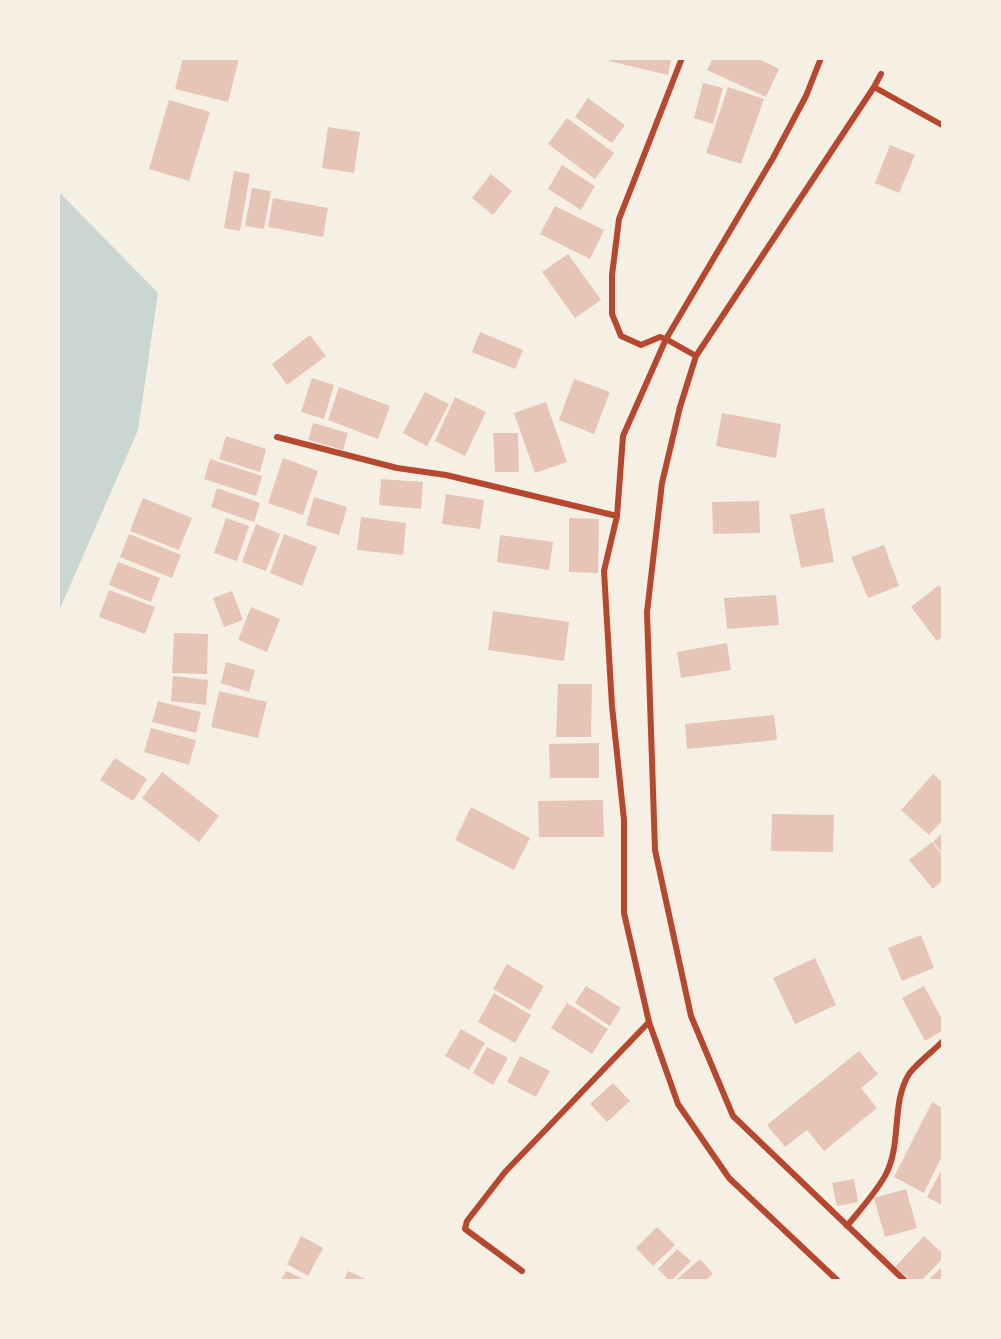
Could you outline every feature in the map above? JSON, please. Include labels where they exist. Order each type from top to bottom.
[{"type":"street","points":[[682,58],[619,219],[612,275],[612,314],[621,336],[641,345],[660,337],[696,356]]},
{"type":"street","points":[[821,58],[806,96],[773,158],[666,339],[623,436],[617,516],[604,571],[612,706],[624,820],[624,913],[649,1022],[678,1104],[729,1178],[837,1281]]},
{"type":"street","points":[[881,74],[696,356],[680,407],[662,483],[647,612],[655,850],[691,1016],[733,1116],[904,1281]]},
{"type":"street","points":[[874,87],[942,125]]},
{"type":"street","points":[[277,437],[397,468],[446,475],[617,516]]},
{"type":"street","points":[[522,1271],[465,1229],[467,1221],[505,1172],[649,1022]]},
{"type":"street","points":[[847,1226],[886,1174],[895,1149],[902,1089],[910,1073],[942,1042]]},
{"type":"shaded area","points":[[59,192],[158,293],[138,430],[59,611]]},
{"type":"building","points":[[183,58],[239,58],[228,102],[175,89]]},
{"type":"building","points":[[610,58],[671,58],[668,75],[609,61]]},
{"type":"building","points":[[713,58],[757,58],[779,69],[766,97],[707,70]]},
{"type":"building","points":[[703,83],[723,88],[713,124],[694,118]]},
{"type":"building","points":[[728,87],[764,99],[741,164],[706,153]]},
{"type":"building","points":[[588,98],[625,125],[612,143],[575,117]]},
{"type":"building","points":[[169,100],[210,112],[189,181],[149,169]]},
{"type":"building","points":[[567,118],[614,153],[595,179],[548,144]]},
{"type":"building","points":[[328,127],[360,132],[354,173],[322,168]]},
{"type":"building","points":[[890,145],[915,155],[899,193],[875,183]]},
{"type":"building","points":[[562,165],[595,186],[581,210],[548,189]]},
{"type":"building","points":[[234,171],[250,174],[240,231],[224,228]]},
{"type":"building","points":[[491,174],[512,191],[493,215],[472,198]]},
{"type":"building","points":[[252,188],[271,191],[264,229],[245,226]]},
{"type":"building","points":[[273,198],[328,208],[323,237],[268,227]]},
{"type":"building","points":[[555,206],[604,230],[590,259],[540,234]]},
{"type":"building","points":[[568,254],[601,300],[575,318],[542,272]]},
{"type":"building","points":[[480,332],[523,350],[515,369],[472,352]]},
{"type":"building","points":[[310,335],[326,356],[287,385],[272,364]]},
{"type":"building","points":[[312,378],[334,385],[324,419],[301,412]]},
{"type":"building","points":[[574,379],[610,392],[594,434],[559,420]]},
{"type":"building","points":[[339,387],[390,406],[378,439],[328,420]]},
{"type":"building","points":[[425,392],[449,404],[427,446],[403,433]]},
{"type":"building","points":[[455,397],[486,412],[465,456],[435,441]]},
{"type":"building","points":[[546,402],[567,462],[535,473],[514,413]]},
{"type":"building","points":[[722,413],[781,424],[776,458],[716,446]]},
{"type":"building","points":[[313,423],[348,433],[343,450],[308,440]]},
{"type":"building","points":[[493,433],[518,433],[519,472],[495,472]]},
{"type":"building","points":[[226,436],[266,449],[260,472],[219,459]]},
{"type":"building","points":[[283,458],[318,471],[303,515],[268,503]]},
{"type":"building","points":[[210,459],[262,476],[256,496],[204,479]]},
{"type":"building","points":[[381,479],[423,482],[421,509],[379,505]]},
{"type":"building","points":[[217,488],[260,503],[254,522],[211,507]]},
{"type":"building","points":[[446,494],[484,500],[480,529],[442,524]]},
{"type":"building","points":[[314,497],[347,507],[339,535],[306,525]]},
{"type":"building","points":[[143,498],[192,518],[179,550],[130,531]]},
{"type":"building","points":[[759,501],[760,533],[713,534],[712,502]]},
{"type":"building","points":[[824,508],[834,562],[801,568],[790,515]]},
{"type":"building","points":[[361,517],[406,523],[403,555],[357,550]]},
{"type":"building","points":[[226,518],[249,526],[237,561],[214,553]]},
{"type":"building","points":[[569,518],[599,519],[598,573],[569,572]]},
{"type":"building","points":[[256,524],[280,534],[266,571],[242,562]]},
{"type":"building","points":[[129,534],[181,555],[172,578],[120,557]]},
{"type":"building","points":[[284,534],[317,547],[302,586],[270,573]]},
{"type":"building","points":[[500,535],[553,542],[549,570],[497,562]]},
{"type":"building","points":[[884,545],[899,586],[868,598],[851,557]]},
{"type":"building","points":[[118,562],[160,578],[151,602],[109,585]]},
{"type":"building","points":[[939,585],[942,589],[942,637],[937,641],[911,607]]},
{"type":"building","points":[[109,590],[155,607],[145,634],[99,617]]},
{"type":"building","points":[[232,591],[243,620],[224,627],[213,598]]},
{"type":"building","points":[[776,595],[779,625],[727,629],[724,598]]},
{"type":"building","points":[[251,607],[280,619],[267,652],[238,640]]},
{"type":"building","points":[[493,611],[569,622],[564,661],[488,650]]},
{"type":"building","points":[[174,633],[208,634],[207,674],[172,673]]},
{"type":"building","points":[[727,643],[731,670],[681,678],[677,652]]},
{"type":"building","points":[[226,662],[255,670],[249,692],[221,683]]},
{"type":"building","points":[[173,676],[208,680],[206,705],[171,701]]},
{"type":"building","points":[[558,684],[592,684],[591,737],[556,737]]},
{"type":"building","points":[[219,691],[267,702],[258,738],[211,727]]},
{"type":"building","points":[[158,701],[201,712],[196,733],[152,722]]},
{"type":"building","points":[[774,715],[777,740],[687,749],[685,724]]},
{"type":"building","points":[[151,728],[196,740],[189,765],[144,752]]},
{"type":"building","points":[[599,743],[599,778],[550,778],[549,744]]},
{"type":"building","points":[[115,758],[147,779],[133,801],[100,780]]},
{"type":"building","points":[[162,772],[219,816],[199,842],[142,798]]},
{"type":"building","points":[[933,774],[942,782],[942,821],[929,835],[901,810]]},
{"type":"building","points":[[603,800],[604,837],[539,837],[538,801]]},
{"type":"building","points":[[471,807],[530,838],[514,870],[455,840]]},
{"type":"building","points":[[772,814],[834,815],[833,852],[771,851]]},
{"type":"building","points":[[942,833],[942,853],[933,842]]},
{"type":"building","points":[[932,842],[942,855],[942,881],[933,889],[909,860]]},
{"type":"building","points":[[921,935],[934,968],[902,981],[888,948]]},
{"type":"building","points":[[815,958],[836,1005],[795,1024],[773,978]]},
{"type":"building","points":[[507,964],[544,986],[530,1010],[493,989]]},
{"type":"building","points":[[586,986],[621,1008],[610,1026],[575,1003]]},
{"type":"building","points":[[924,986],[942,1019],[942,1031],[925,1041],[902,998]]},
{"type":"building","points":[[494,993],[531,1015],[515,1043],[478,1022]]},
{"type":"building","points":[[567,1003],[608,1029],[592,1054],[551,1028]]},
{"type":"building","points":[[461,1029],[485,1043],[469,1070],[445,1056]]},
{"type":"building","points":[[487,1047],[508,1058],[493,1085],[473,1073]]},
{"type":"building","points":[[859,1051],[878,1074],[861,1088],[877,1108],[824,1151],[807,1130],[785,1147],[767,1125]]},
{"type":"building","points":[[520,1056],[550,1071],[536,1097],[507,1082]]},
{"type":"building","points":[[613,1083],[630,1101],[607,1122],[590,1104]]},
{"type":"building","points":[[932,1102],[942,1108],[942,1156],[924,1193],[894,1177]]},
{"type":"building","points":[[942,1169],[942,1205],[927,1197]]},
{"type":"building","points":[[854,1179],[858,1202],[837,1206],[832,1183]]},
{"type":"building","points":[[906,1189],[917,1228],[885,1237],[874,1198]]},
{"type":"building","points":[[657,1227],[675,1245],[653,1266],[636,1248]]},
{"type":"building","points":[[301,1236],[323,1248],[308,1276],[287,1264]]},
{"type":"building","points":[[924,1236],[942,1253],[942,1259],[922,1280],[910,1280],[895,1267]]},
{"type":"building","points":[[677,1249],[691,1261],[672,1280],[669,1280],[658,1269]]},
{"type":"building","points":[[700,1259],[713,1274],[706,1280],[676,1280]]},
{"type":"building","points":[[942,1267],[942,1280],[928,1280]]},
{"type":"building","points":[[286,1271],[306,1280],[281,1280]]},
{"type":"building","points":[[348,1271],[368,1280],[344,1280]]}]
